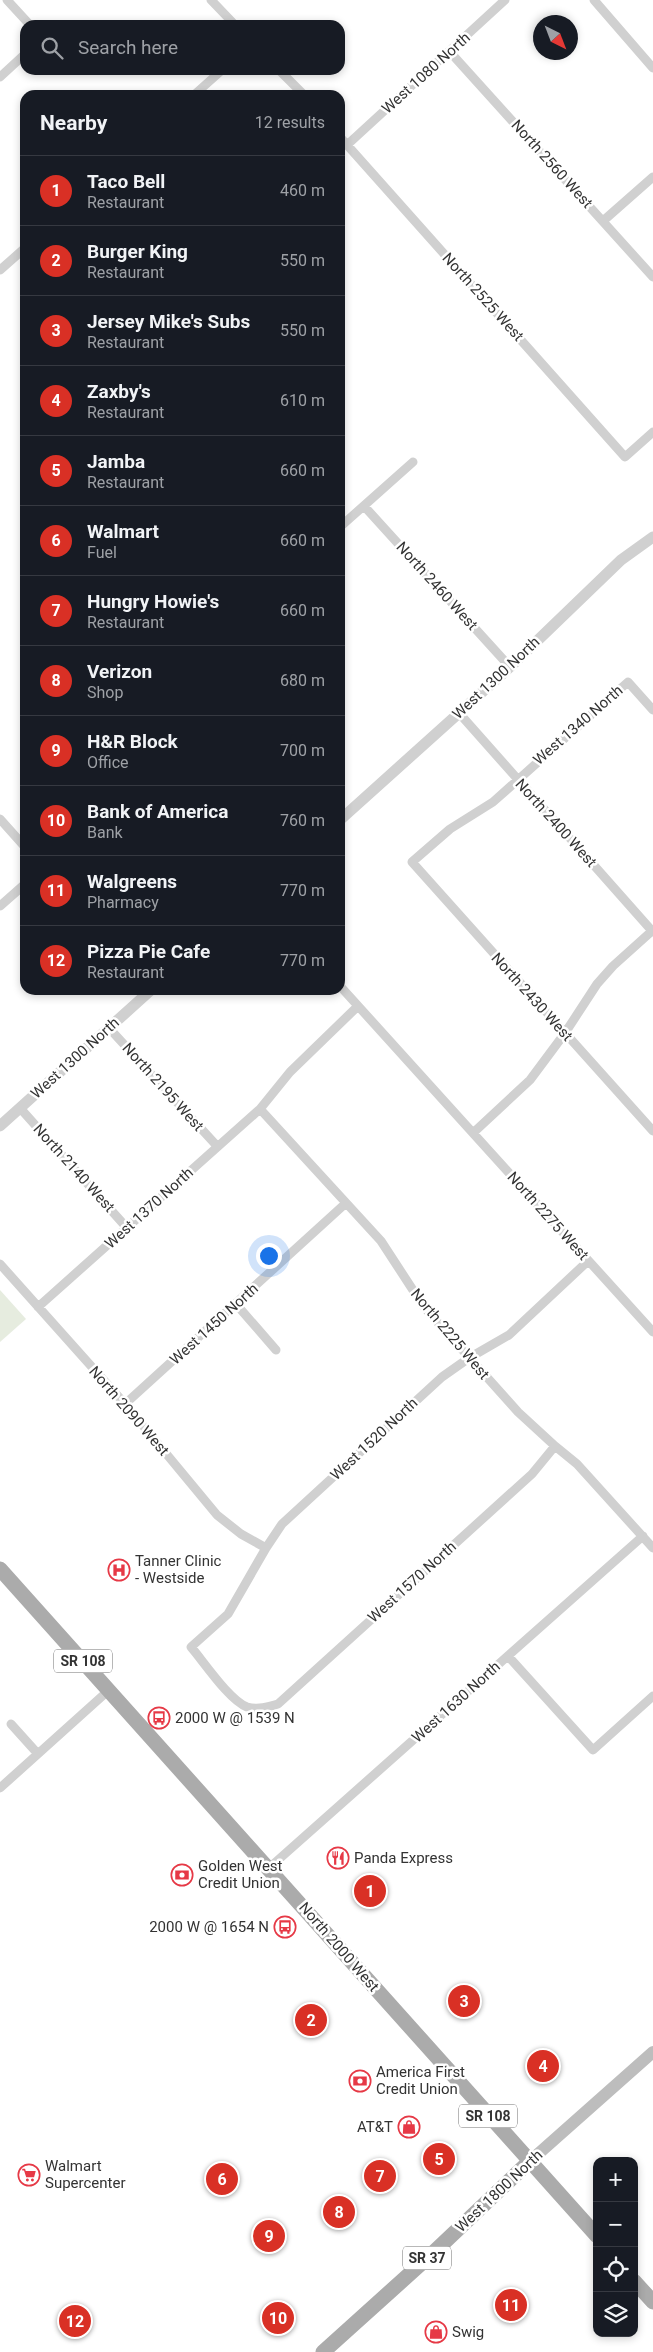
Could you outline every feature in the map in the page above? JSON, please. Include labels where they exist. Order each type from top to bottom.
[{"type":"main road","name":"North 2000 West","points":[[0,1568],[593,2232]]},
{"type":"main road","name":"West 1800 North","points":[[323,2352],[434,2252],[529,2162],[653,2052]]},
{"type":"main road","points":[[638,2285],[653,2302]]},
{"type":"street","points":[[7,0],[25,20]]},
{"type":"street","points":[[211,0],[230,20]]},
{"type":"street","name":"West 1080 North","points":[[347,145],[505,0]]},
{"type":"street","points":[[594,0],[653,68]]},
{"type":"street","name":"North 2560 West","points":[[450,52],[653,277]]},
{"type":"street","points":[[0,77],[20,59]]},
{"type":"street","points":[[200,90],[216,75]]},
{"type":"street","points":[[284,75],[299,90]]},
{"type":"street","name":"North 2525 West","points":[[345,143],[625,457],[653,432]]},
{"type":"street","points":[[603,221],[653,177]]},
{"type":"street","points":[[0,270],[20,252]]},
{"type":"street","points":[[345,523],[413,462]]},
{"type":"street","name":"North 2460 West","points":[[364,506],[510,667]]},
{"type":"street","name":"West 1300 North","points":[[345,816],[510,667],[621,560],[653,537]]},
{"type":"street","name":"West 1340 North","points":[[412,862],[450,828],[493,802],[628,682],[653,710]]},
{"type":"street","name":"North 2400 West","points":[[459,713],[653,931]]},
{"type":"street","points":[[0,819],[20,841]]},
{"type":"street","name":"North 2430 West","points":[[412,862],[653,1131]]},
{"type":"street","points":[[0,906],[20,888]]},
{"type":"street","points":[[473,1133],[530,1080],[565,1034],[597,984],[613,966],[653,931]]},
{"type":"street","name":"North 2275 West","points":[[345,992],[653,1332]]},
{"type":"street","name":"West 1300 North","points":[[0,1126],[145,995]]},
{"type":"street","name":"West 1370 North","points":[[38,1307],[216,1146],[260,1109],[290,1072],[358,1006]]},
{"type":"street","name":"North 2195 West","points":[[109,1028],[216,1146]]},
{"type":"street","name":"North 2140 West","points":[[20,1108],[127,1228]]},
{"type":"street","name":"North 2225 West","points":[[260,1109],[381,1241],[424,1307],[518,1412],[577,1464],[653,1548]]},
{"type":"street","name":"West 1450 North","points":[[125,1404],[346,1203]]},
{"type":"street","name":"West 1520 North","points":[[191,1647],[228,1614],[282,1524],[442,1377],[509,1334],[588,1260]]},
{"type":"street","name":"North 2090 West","points":[[0,1264],[125,1404],[217,1515],[241,1534],[266,1548]]},
{"type":"street","points":[[236,1304],[276,1350]]},
{"type":"street","name":"West 1570 North","points":[[191,1647],[232,1696],[246,1706],[262,1709],[278,1704],[532,1474],[555,1446]]},
{"type":"street","name":"West 1630 North","points":[[269,1868],[643,1536]]},
{"type":"street","points":[[508,1656],[593,1750],[653,1696]]},
{"type":"street","points":[[0,1788],[108,1690]]},
{"type":"street","points":[[11,1724],[38,1754]]},
{"type":"shaded area","points":[[0,1290],[26,1319],[0,1342]]},
{"type":"place","name":"Tanner Clinic - Westside","points":[[119,1570]]},
{"type":"place","name":"2000 W @ 1539 N","points":[[159,1718]]},
{"type":"place","name":"Panda Express","points":[[338,1858]]},
{"type":"place","name":"Golden West Credit Union","points":[[182,1875]]},
{"type":"place","name":"Taco Bell","points":[[370,1891]]},
{"type":"place","name":"2000 W @ 1654 N","points":[[285,1927]]},
{"type":"place","name":"Jersey Mike's Subs","points":[[464,2001]]},
{"type":"place","name":"Burger King","points":[[311,2020]]},
{"type":"place","name":"Zaxby's","points":[[543,2066]]},
{"type":"place","name":"America First Credit Union","points":[[360,2081]]},
{"type":"place","name":"AT&T","points":[[409,2127]]},
{"type":"place","name":"Jamba","points":[[439,2159]]},
{"type":"place","name":"Walmart Supercenter","points":[[29,2175]]},
{"type":"place","name":"Hungry Howie's","points":[[380,2176]]},
{"type":"place","name":"Walmart","points":[[222,2179]]},
{"type":"place","name":"Verizon","points":[[339,2212]]},
{"type":"place","name":"H&R Block","points":[[269,2236]]},
{"type":"place","name":"Walgreens","points":[[511,2305]]},
{"type":"place","name":"Bank of America","points":[[278,2318]]},
{"type":"place","name":"Pizza Pie Cafe","points":[[75,2321]]},
{"type":"place","name":"Swig","points":[[436,2332]]}]
